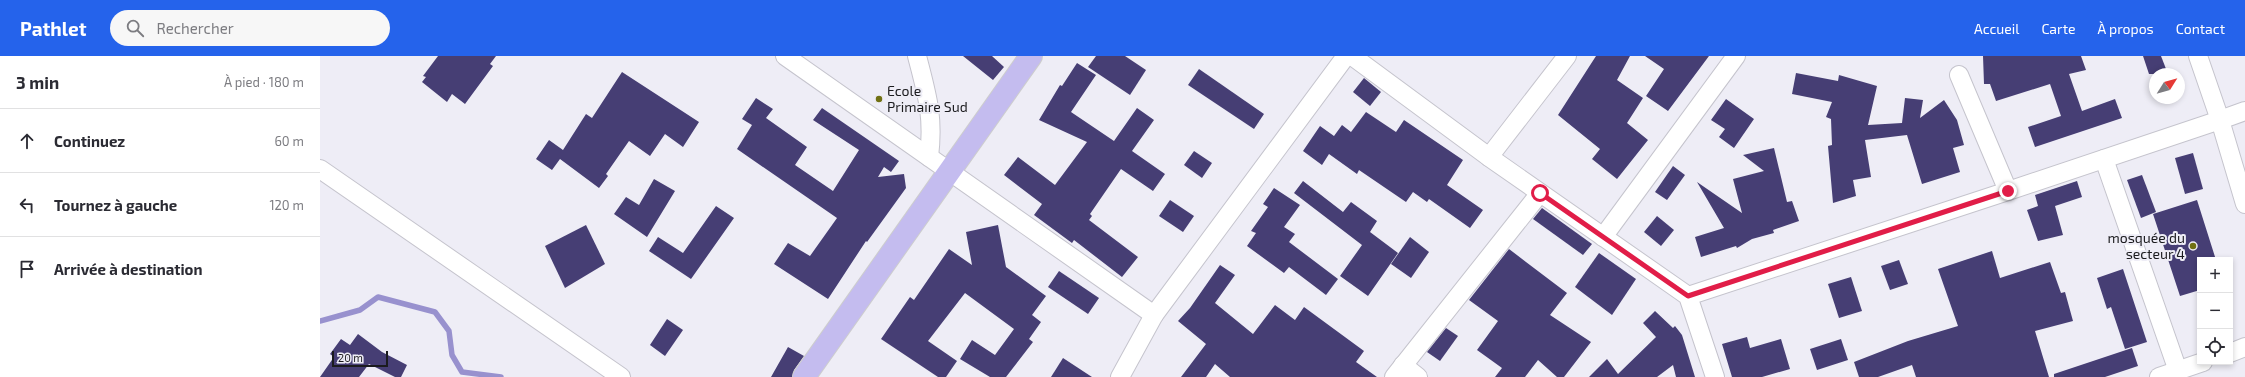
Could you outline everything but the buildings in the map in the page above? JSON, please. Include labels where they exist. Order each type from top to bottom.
[{"type":"main road","points":[[804,377],[1031,56]]},
{"type":"street","points":[[785,56],[1154,315]]},
{"type":"street","points":[[917,56],[932,112],[932,136],[929,157]]},
{"type":"street","points":[[1120,377],[1154,315],[1346,56]]},
{"type":"street","points":[[1352,56],[1489,158],[1688,296],[1715,377]]},
{"type":"street","points":[[1489,158],[1567,56]]},
{"type":"street","points":[[1603,237],[1736,56]]},
{"type":"street","points":[[2198,56],[2220,120],[2245,204]]},
{"type":"street","points":[[1959,75],[2008,191]]},
{"type":"street","points":[[1688,296],[2008,191],[2245,111]]},
{"type":"street","points":[[2104,159],[2178,370]]},
{"type":"street","points":[[320,169],[621,377]]},
{"type":"street","points":[[1418,377],[1398,371],[1540,193]]},
{"type":"street","points":[[2233,351],[2245,347]]},
{"type":"street","points":[[2159,377],[2197,364]]},
{"type":"waterway","points":[[320,321],[360,310],[378,297],[435,312],[449,331],[452,355],[462,372],[501,377]]},
{"type":"place","name":"Ecole Primaire Sud","points":[[879,99]]},
{"type":"place","name":"mosquée du secteur 4","points":[[2193,246]]},
{"type":"route","points":[[1540,193],[1688,296],[2008,191]]}]
